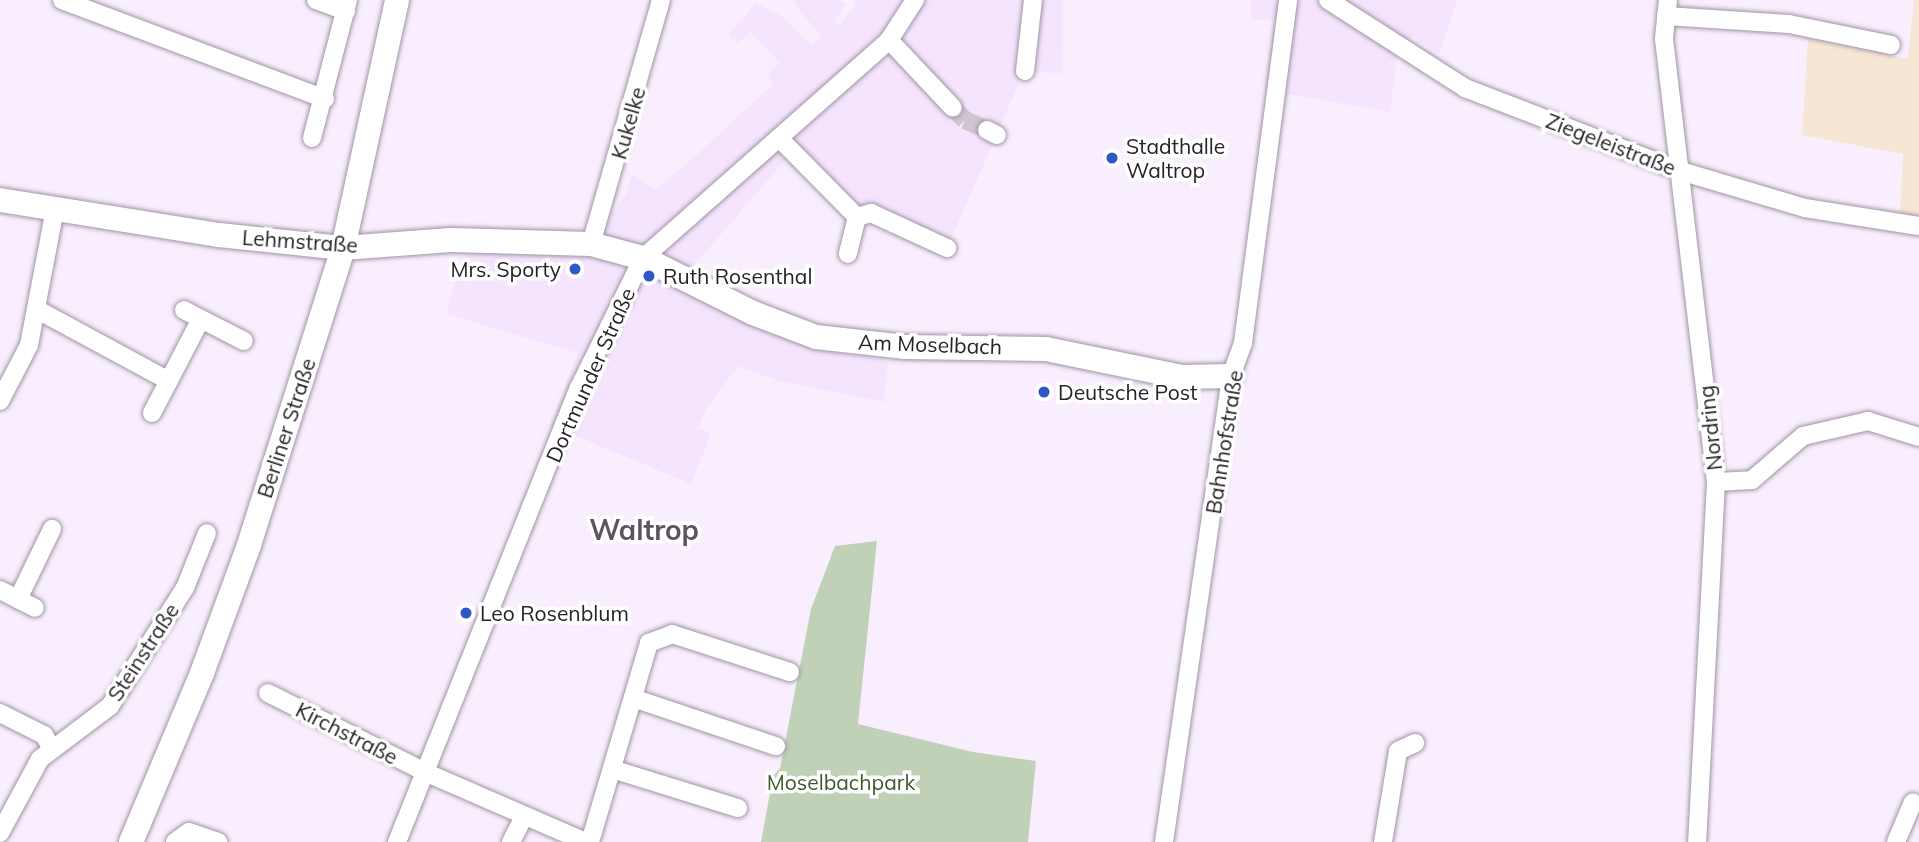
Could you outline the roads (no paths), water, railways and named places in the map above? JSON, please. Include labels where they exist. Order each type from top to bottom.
[{"type":"street","points":[[62,0],[325,99]]},
{"type":"street","points":[[312,138],[325,99],[347,6],[316,0]]},
{"type":"street","name":"Berliner Straße","points":[[131,842],[244,558],[343,248],[397,0]]},
{"type":"street","name":"Kukelke","points":[[591,244],[661,0]]},
{"type":"street","name":"Dortmunder Straße","points":[[397,842],[427,773],[579,388],[643,258],[889,40],[915,0]]},
{"type":"street","points":[[1024,71],[1033,0]]},
{"type":"street","name":"Bahnhofstraße","points":[[1164,842],[1231,376],[1243,343],[1288,0]]},
{"type":"street","name":"Ziegeleistraße","points":[[1328,0],[1465,88],[1677,170],[1805,208],[1919,226]]},
{"type":"street","name":"Nordring","points":[[1697,842],[1716,482],[1677,170],[1664,39],[1667,8],[1789,24],[1891,45]]},
{"type":"street","points":[[889,40],[953,107]]},
{"type":"street","points":[[779,138],[857,217]]},
{"type":"street","name":"Lehmstraße","points":[[0,200],[219,235],[343,248],[451,240],[591,244],[643,258]]},
{"type":"street","points":[[0,401],[29,345],[55,209]]},
{"type":"street","points":[[857,217],[871,213],[947,248]]},
{"type":"street","points":[[848,254],[857,217]]},
{"type":"street","name":"Am Moselbach","points":[[643,258],[752,313],[816,337],[905,347],[1046,349],[1182,377],[1231,376]]},
{"type":"street","points":[[36,309],[169,381]]},
{"type":"street","points":[[184,310],[244,341]]},
{"type":"street","points":[[152,414],[201,319]]},
{"type":"street","points":[[1716,482],[1752,480],[1803,436],[1868,421],[1919,437]]},
{"type":"street","points":[[18,599],[52,529]]},
{"type":"street","name":"Steinstraße","points":[[0,833],[40,759],[110,706],[185,588],[206,533]]},
{"type":"street","points":[[0,590],[35,608]]},
{"type":"street","points":[[588,842],[649,643],[672,634],[790,672]]},
{"type":"street","name":"Kirchstraße","points":[[268,693],[427,773],[566,838],[588,842]]},
{"type":"street","points":[[633,698],[776,746]]},
{"type":"street","points":[[0,713],[44,735],[52,750]]},
{"type":"street","points":[[1384,842],[1398,751],[1415,743]]},
{"type":"street","points":[[611,769],[738,808]]},
{"type":"street","points":[[1896,842],[1913,803]]},
{"type":"street","points":[[511,842],[524,817]]},
{"type":"street","points":[[175,842],[189,832],[218,842]]},
{"type":"tunnel","points":[[953,108],[965,120],[987,130]]},
{"type":"place","name":"Stadthalle Waltrop","points":[[1112,158]]},
{"type":"place","name":"Mrs. Sporty","points":[[575,269]]},
{"type":"place","name":"Ruth Rosenthal","points":[[649,276]]},
{"type":"place","name":"Deutsche Post","points":[[1044,392]]},
{"type":"place","name":"Leo Rosenblum","points":[[466,613]]},
{"type":"district","name":"Waltrop","points":[[644,530]]},
{"type":"park label","name":"Moselbachpark","points":[[841,782]]}]
